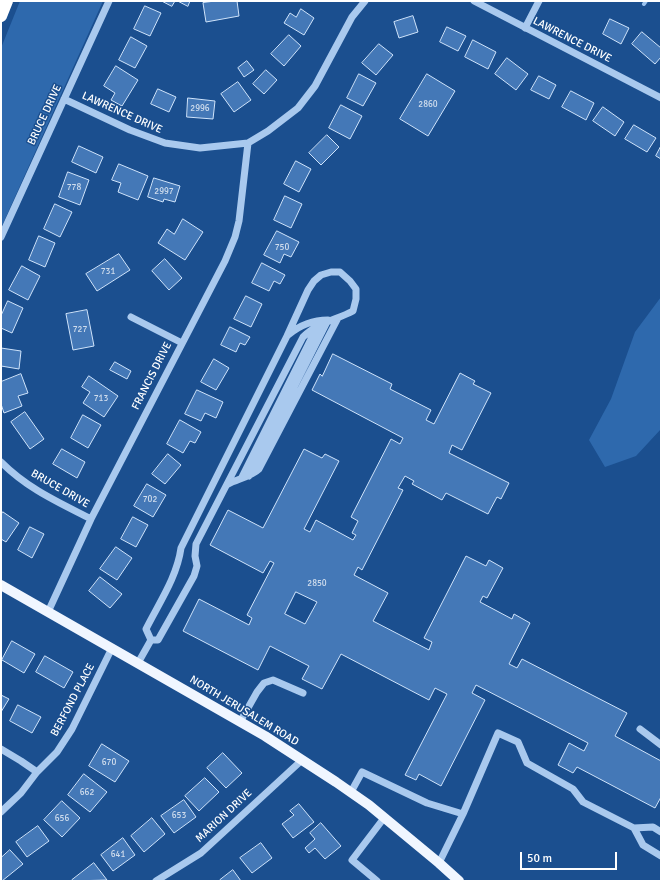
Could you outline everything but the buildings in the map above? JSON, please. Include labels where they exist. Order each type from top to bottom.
[{"type":"highway","points":[[1,16],[8,1]]},
{"type":"main road","name":"NORTH JERUSALEM ROAD","points":[[1,585],[265,736],[351,792],[459,881]]},
{"type":"street","name":"BRUCE DRIVE","points":[[1,237],[109,1]]},
{"type":"street","name":"LAWRENCE DRIVE","points":[[64,99],[130,130],[165,143],[200,148],[248,143],[268,131],[298,108],[315,86],[352,17],[365,1]]},
{"type":"street","name":"LAWRENCE DRIVE","points":[[474,1],[661,98]]},
{"type":"street","points":[[525,28],[539,1]]},
{"type":"street","name":"FRANCIS DRIVE","points":[[48,612],[91,519],[225,261],[240,221],[248,143]]},
{"type":"street","points":[[331,272],[340,272],[356,289],[356,299],[353,311],[317,327],[303,337],[196,544],[195,556],[197,566],[194,576],[158,640],[151,640],[146,629],[173,576],[179,562],[181,548],[287,336],[308,290],[314,281],[321,275],[331,272]]},
{"type":"street","points":[[131,317],[182,343]]},
{"type":"street","points":[[287,336],[304,324],[316,320],[332,320]]},
{"type":"street","points":[[245,476],[332,320]]},
{"type":"street","points":[[228,484],[245,476],[254,474],[259,469],[332,320]]},
{"type":"street","points":[[245,476],[317,327]]},
{"type":"street","name":"BRUCE DRIVE","points":[[1,462],[12,474],[33,489],[91,519]]},
{"type":"street","points":[[138,662],[151,640]]},
{"type":"street","name":"BERFOND PLACE","points":[[1,812],[21,794],[37,772],[57,752],[72,729],[112,648]]},
{"type":"street","points":[[240,722],[257,692],[264,683],[273,680],[303,692]]},
{"type":"street","points":[[640,729],[661,745]]},
{"type":"street","points":[[439,863],[498,733],[518,742],[527,763],[573,789],[584,802],[634,828],[653,828],[661,832]]},
{"type":"street","points":[[1,749],[37,772]]},
{"type":"street","name":"MARION DRIVE","points":[[156,881],[201,853],[302,760]]},
{"type":"street","points":[[351,792],[362,772],[427,803],[462,814]]},
{"type":"street","points":[[378,881],[352,860],[384,818]]},
{"type":"street","points":[[634,828],[643,845],[661,856]]},
{"type":"shaded area","points":[[20,1],[103,1],[1,228],[1,48]]},
{"type":"shaded area","points":[[661,297],[661,429],[636,456],[605,467],[589,440],[611,399],[635,332]]}]
